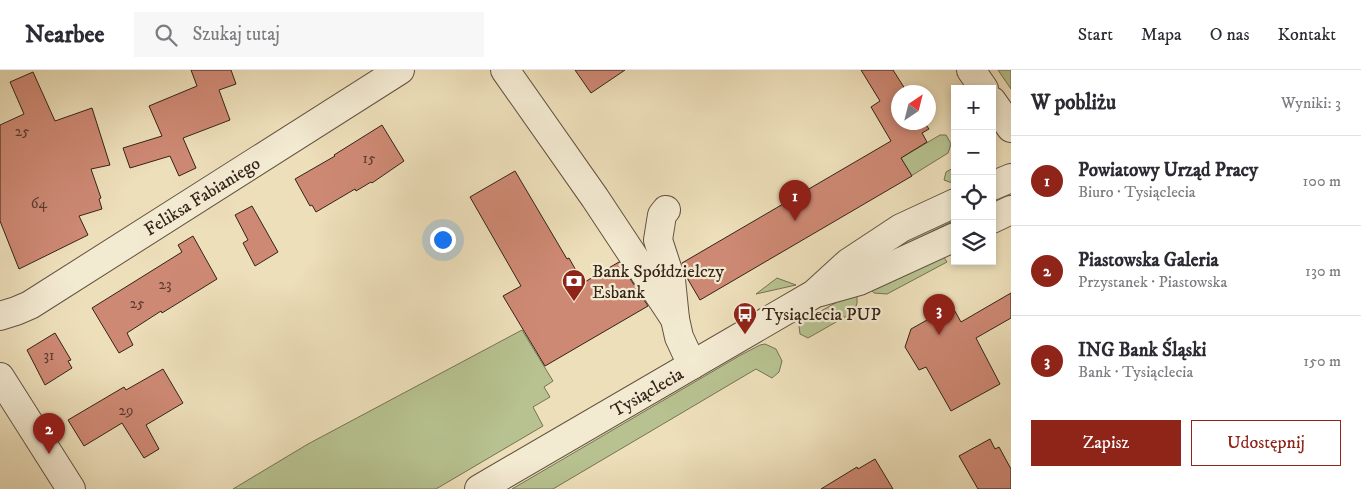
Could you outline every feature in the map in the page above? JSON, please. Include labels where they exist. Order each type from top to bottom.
[{"type":"street","name":"Feliksa Fabianiego","points":[[0,316],[16,312],[30,305],[400,70]]},
{"type":"street","points":[[504,70],[595,198],[674,319]]},
{"type":"street","points":[[971,70],[981,85]]},
{"type":"street","points":[[996,107],[1011,128]]},
{"type":"street","points":[[996,184],[1011,178]]},
{"type":"street","name":"Tysiąclecia","points":[[479,489],[814,294],[848,263],[900,228],[951,205]]},
{"type":"street","points":[[666,210],[662,216],[658,240],[671,280],[674,319],[679,337],[692,365]]},
{"type":"street","points":[[996,217],[1011,210]]},
{"type":"street","name":"Tysiąclecia","points":[[814,294],[859,281],[951,239]]},
{"type":"street","points":[[0,377],[71,489]]},
{"type":"green space","points":[[998,70],[1011,70],[1011,89]]},
{"type":"green space","points":[[940,135],[946,135],[951,144],[948,153],[911,176],[901,158]]},
{"type":"green space","points":[[951,169],[951,183],[944,180],[946,172]]},
{"type":"green space","points":[[951,213],[951,222],[879,260],[882,249]]},
{"type":"green space","points":[[942,254],[947,262],[887,294],[874,293],[867,286]]},
{"type":"green space","points":[[777,278],[796,285],[756,294]]},
{"type":"green space","points":[[855,292],[857,303],[852,313],[808,338],[800,334],[799,326],[803,321]]},
{"type":"green space","points":[[522,330],[553,381],[544,387],[550,397],[533,407],[543,426],[436,489],[233,489],[308,444]]},
{"type":"green space","points":[[765,344],[776,349],[782,361],[779,372],[772,378],[756,369],[553,489],[512,489],[739,356]]},
{"type":"building","points":[[191,70],[231,70],[236,84],[219,90],[230,120],[183,138],[196,168],[179,176],[170,156],[130,168],[123,148],[162,136],[149,106],[197,86]]},
{"type":"building","points":[[575,70],[625,70],[591,93]]},
{"type":"building","points":[[861,70],[893,70],[903,85],[891,85],[891,130],[927,130],[922,133],[927,142],[901,158],[912,176],[700,300],[686,276],[682,263],[891,141],[871,107],[880,101]]},
{"type":"building","points":[[33,72],[55,121],[92,108],[110,165],[91,169],[101,198],[99,199],[102,209],[79,216],[88,235],[19,269],[0,221],[0,125],[24,114],[10,82]]},
{"type":"building","points":[[382,125],[404,161],[372,183],[356,191],[355,189],[316,212],[312,205],[310,206],[295,179],[335,156]]},
{"type":"building","points":[[515,171],[583,283],[619,262],[648,306],[545,366],[503,296],[521,286],[470,197]]},
{"type":"building","points":[[252,206],[278,252],[255,266],[243,243],[248,240],[235,215]]},
{"type":"building","points":[[193,236],[217,279],[127,333],[133,345],[119,353],[92,308],[182,252],[178,245]]},
{"type":"building","points":[[1011,293],[1011,318],[976,338],[1000,384],[951,411],[926,367],[919,370],[905,347],[911,329],[952,306],[961,322]]},
{"type":"building","points":[[55,333],[71,360],[68,361],[72,368],[45,385],[27,350]]},
{"type":"building","points":[[163,369],[183,403],[146,425],[159,449],[144,458],[122,423],[84,446],[68,420],[124,387],[126,390]]},
{"type":"building","points":[[990,439],[995,449],[999,447],[1011,469],[1011,489],[978,489],[959,456]]},
{"type":"building","points":[[875,459],[893,489],[821,489],[857,467],[858,469]]},
{"type":"place","name":"Powiatowy Urząd Pracy","points":[[795,221]]},
{"type":"place","name":"Bank Spółdzielczy Esbank","points":[[574,302]]},
{"type":"place","name":"Tysiąclecia PUP","points":[[745,335]]},
{"type":"place","name":"ING Bank Śląski","points":[[939,335]]},
{"type":"place","name":"Piastowska Galeria","points":[[49,454]]}]
